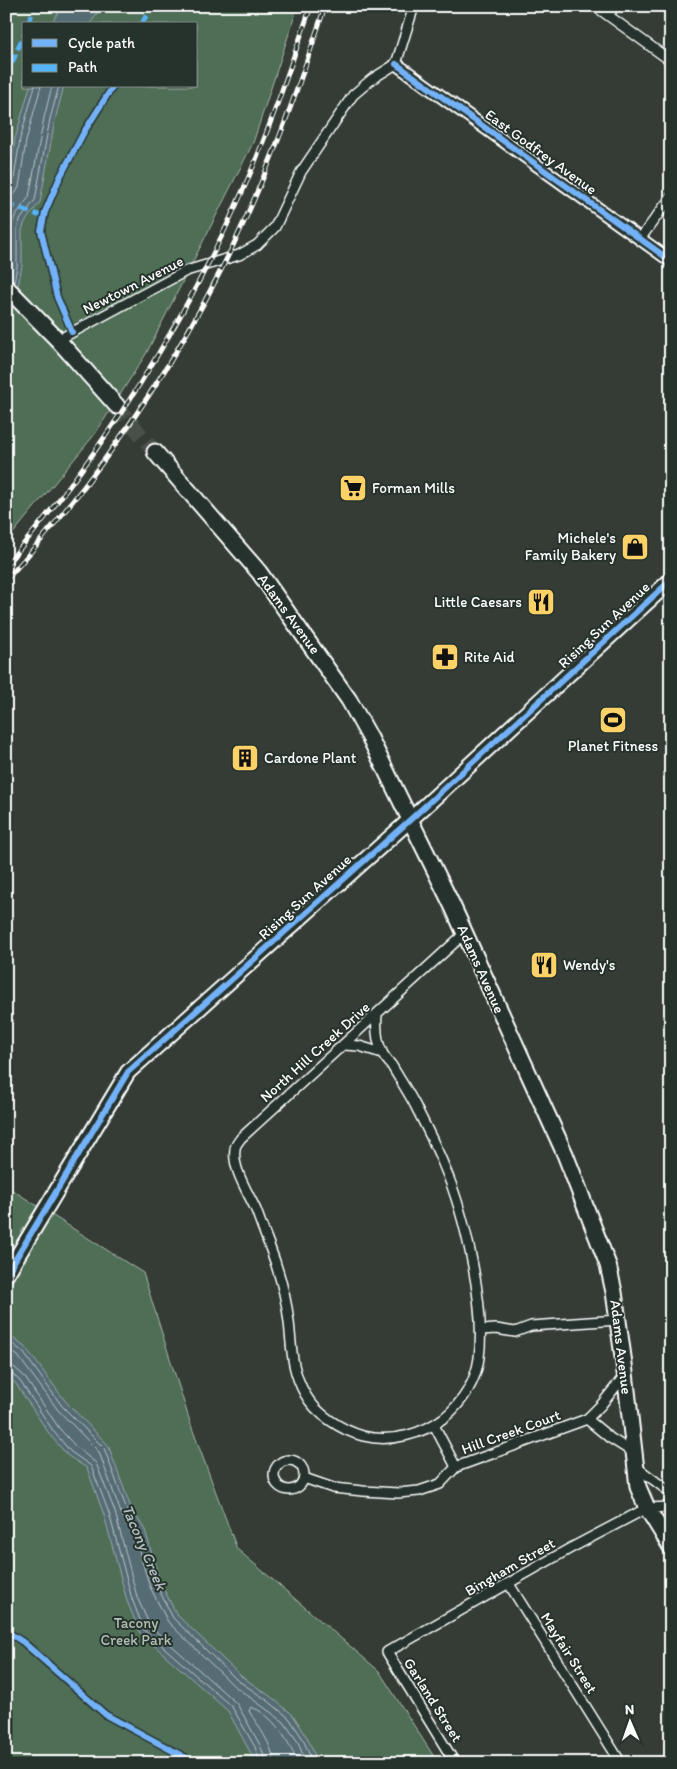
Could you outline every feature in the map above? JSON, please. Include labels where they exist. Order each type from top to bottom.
[{"type":"highway","points":[[11,292],[58,340],[117,406]]},
{"type":"highway","name":"Adams Avenue","points":[[155,452],[259,572],[349,700],[411,819],[465,933],[565,1154],[608,1265],[618,1320],[638,1488],[647,1508],[671,1547]]},
{"type":"main road","name":"Rising Sun Avenue","points":[[6,1275],[128,1072],[411,819],[671,580]]},
{"type":"street","points":[[396,64],[414,6]]},
{"type":"street","points":[[595,6],[671,61]]},
{"type":"street","points":[[608,15],[615,6]]},
{"type":"street","name":"East Godfrey Avenue","points":[[396,64],[671,261]]},
{"type":"street","name":"Newtown Avenue","points":[[58,340],[186,270],[239,255],[256,244],[275,227],[301,172],[353,95],[372,79],[396,64]]},
{"type":"street","points":[[640,239],[671,197]]},
{"type":"street","name":"North Hill Creek Drive","points":[[434,1425],[407,1436],[386,1438],[364,1436],[331,1421],[306,1396],[291,1356],[289,1322],[280,1273],[236,1164],[235,1148],[241,1138],[465,933]]},
{"type":"street","points":[[377,1014],[376,1030],[382,1053],[412,1098],[445,1167],[458,1206],[476,1282],[481,1330],[479,1358],[470,1388],[452,1411],[434,1425],[456,1467]]},
{"type":"street","points":[[344,1045],[359,1046],[382,1053]]},
{"type":"street","points":[[481,1330],[496,1329],[514,1332],[531,1326],[618,1320]]},
{"type":"street","name":"Hill Creek Court","points":[[304,1478],[333,1488],[398,1493],[419,1491],[440,1484],[456,1467],[587,1419],[601,1406],[625,1375]]},
{"type":"street","points":[[587,1419],[671,1493]]},
{"type":"street","points":[[647,1508],[671,1507]]},
{"type":"street","name":"Bingham Street","points":[[387,1652],[647,1508]]},
{"type":"street","name":"Mayfair Street","points":[[509,1584],[621,1763]]},
{"type":"street","name":"Garland Street","points":[[387,1652],[455,1763]]},
{"type":"green space","points":[[6,6],[298,6],[253,143],[146,354],[95,434],[6,542]]},
{"type":"green space","name":"Tacony Creek Park","points":[[6,1186],[143,1273],[192,1428],[237,1549],[379,1671],[438,1763],[6,1763]]},
{"type":"water","points":[[62,6],[102,6],[91,22],[52,22]]},
{"type":"water","points":[[29,88],[63,88],[55,120],[40,202],[25,222],[22,230],[22,266],[18,286],[6,305],[6,190],[9,185],[15,139]]},
{"type":"water","name":"Tacony Creek","points":[[6,1333],[26,1348],[66,1402],[108,1445],[131,1508],[145,1530],[160,1582],[177,1615],[241,1676],[293,1715],[307,1737],[318,1763],[256,1763],[228,1711],[140,1633],[127,1601],[104,1515],[87,1468],[68,1456],[50,1435],[16,1384],[6,1375]]},
{"type":"tunnel","points":[[117,406],[155,452]]},
{"type":"railway","points":[[6,565],[76,478],[108,432],[139,385],[195,288],[221,239],[244,188],[279,98],[311,6]]},
{"type":"railway","points":[[6,580],[67,508],[124,432],[199,312],[237,238],[265,173],[291,107],[325,6]]},
{"type":"marked path","points":[[29,22],[35,6]]},
{"type":"marked path","points":[[143,22],[151,6]]},
{"type":"marked path","points":[[6,77],[22,39]]},
{"type":"marked path","points":[[6,204],[44,217]]},
{"type":"cycle path","points":[[396,64],[671,261]]},
{"type":"cycle path","points":[[72,332],[57,297],[41,231],[45,212],[60,177],[84,132],[112,88]]},
{"type":"cycle path","points":[[6,1275],[128,1072],[411,819],[671,580]]},
{"type":"cycle path","points":[[6,1631],[23,1642],[106,1715],[188,1759],[192,1763]]},
{"type":"place","name":"Forman Mills","points":[[353,488]]},
{"type":"place","name":"Michele's Family Bakery","points":[[635,547]]},
{"type":"place","name":"Little Caesars","points":[[541,602]]},
{"type":"place","name":"Rite Aid","points":[[445,657]]},
{"type":"place","name":"Planet Fitness","points":[[613,720]]},
{"type":"place","name":"Cardone Plant","points":[[245,758]]},
{"type":"place","name":"Wendy's","points":[[544,965]]}]
